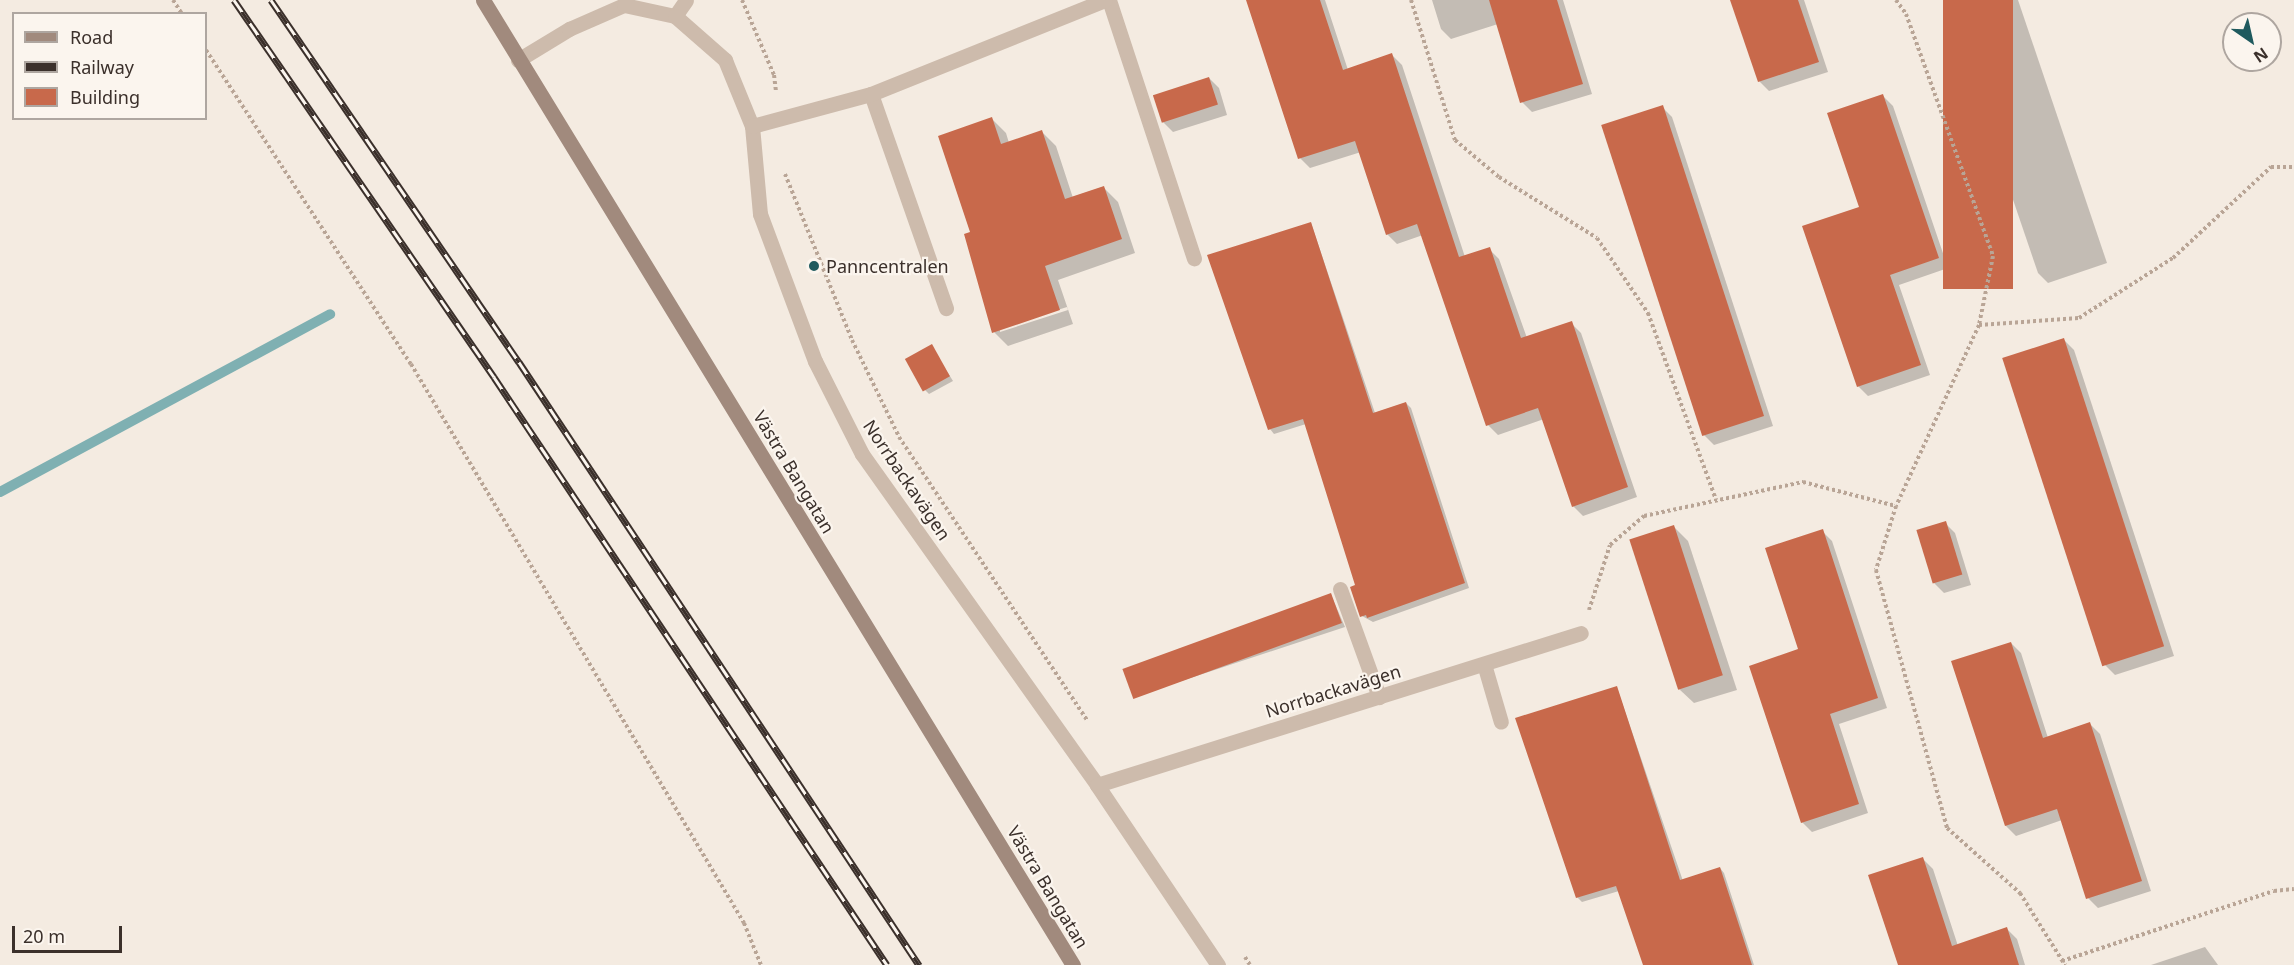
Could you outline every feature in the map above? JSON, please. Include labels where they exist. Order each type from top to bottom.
[{"type":"street","name":"Västra Bangatan","points":[[483,0],[1073,965]]},
{"type":"street","points":[[675,16],[686,0]]},
{"type":"street","points":[[752,126],[871,94],[1105,0]]},
{"type":"street","points":[[1109,0],[1194,258]]},
{"type":"street","name":"Norrbackavägen","points":[[519,60],[569,29],[624,5],[675,16],[725,60],[752,126],[760,214],[815,361],[862,454],[1097,785],[1218,965]]},
{"type":"street","points":[[871,94],[946,308]]},
{"type":"street","points":[[1340,589],[1379,697]]},
{"type":"street","name":"Norrbackavägen","points":[[1097,785],[1581,633]]},
{"type":"street","points":[[1484,664],[1502,722]]},
{"type":"path","points":[[742,0],[774,75],[780,119]]},
{"type":"path","points":[[1411,0],[1455,140],[1499,177],[1598,238],[1648,313],[1716,500]]},
{"type":"path","points":[[1896,0],[1906,14],[1993,256],[1979,325],[1896,506],[1876,570],[1947,828],[2020,894],[2064,963],[2274,891],[2294,889]]},
{"type":"path","points":[[207,52],[411,364],[744,923],[761,965]]},
{"type":"path","points":[[784,163],[785,174],[852,340],[899,437],[1092,728]]},
{"type":"path","points":[[1979,325],[2079,318],[2173,258],[2271,167],[2294,167]]},
{"type":"path","points":[[1581,633],[1610,545],[1644,516],[1803,482],[1896,506]]},
{"type":"path","points":[[1243,955],[1250,965]]},
{"type":"building","points":[[1246,0],[1320,0],[1343,70],[1392,53],[1459,257],[1490,247],[1521,338],[1572,321],[1628,487],[1572,507],[1538,408],[1486,426],[1417,224],[1386,235],[1355,141],[1298,159]]},
{"type":"building","points":[[1489,0],[1557,0],[1583,84],[1520,103]]},
{"type":"building","points":[[1730,0],[1798,0],[1819,62],[1758,82]]},
{"type":"building","points":[[1943,0],[2013,0],[2013,289],[1943,289]]},
{"type":"building","points":[[1209,77],[1218,105],[1162,123],[1153,95]]},
{"type":"building","points":[[1883,94],[1939,258],[1890,275],[1921,365],[1857,387],[1802,226],[1859,207],[1827,113]]},
{"type":"building","points":[[1663,105],[1764,416],[1702,436],[1601,125]]},
{"type":"building","points":[[992,117],[1001,144],[1042,130],[1065,199],[1104,186],[1122,239],[1045,266],[1060,310],[992,333],[964,234],[970,232],[938,136]]},
{"type":"building","points":[[1311,222],[1373,413],[1406,402],[1465,583],[1367,618],[1366,615],[1360,617],[1350,587],[1355,585],[1303,419],[1268,430],[1207,255]]},
{"type":"building","points":[[2064,338],[2164,646],[2102,666],[2002,358]]},
{"type":"building","points":[[932,344],[950,376],[923,391],[905,359]]},
{"type":"building","points":[[1946,521],[1962,575],[1933,584],[1916,530]]},
{"type":"building","points":[[1674,525],[1723,675],[1678,690],[1629,540]]},
{"type":"building","points":[[1823,529],[1878,698],[1830,714],[1859,804],[1801,823],[1749,666],[1798,649],[1765,548]]},
{"type":"building","points":[[1331,593],[1342,623],[1133,699],[1122,669]]},
{"type":"building","points":[[2011,642],[2043,738],[2090,722],[2142,881],[2086,899],[2057,809],[2005,826],[1951,661]]},
{"type":"building","points":[[1617,686],[1680,880],[1720,867],[1752,965],[1643,965],[1616,886],[1576,898],[1515,718]]},
{"type":"building","points":[[1923,857],[1952,946],[2007,927],[2019,965],[1898,965],[1868,875]]},
{"type":"waterway","points":[[0,492],[330,314]]},
{"type":"railway","points":[[234,0],[494,377],[887,965]]},
{"type":"railway","points":[[271,0],[519,362],[919,965]]},
{"type":"place","name":"Panncentralen","points":[[814,266]]}]
